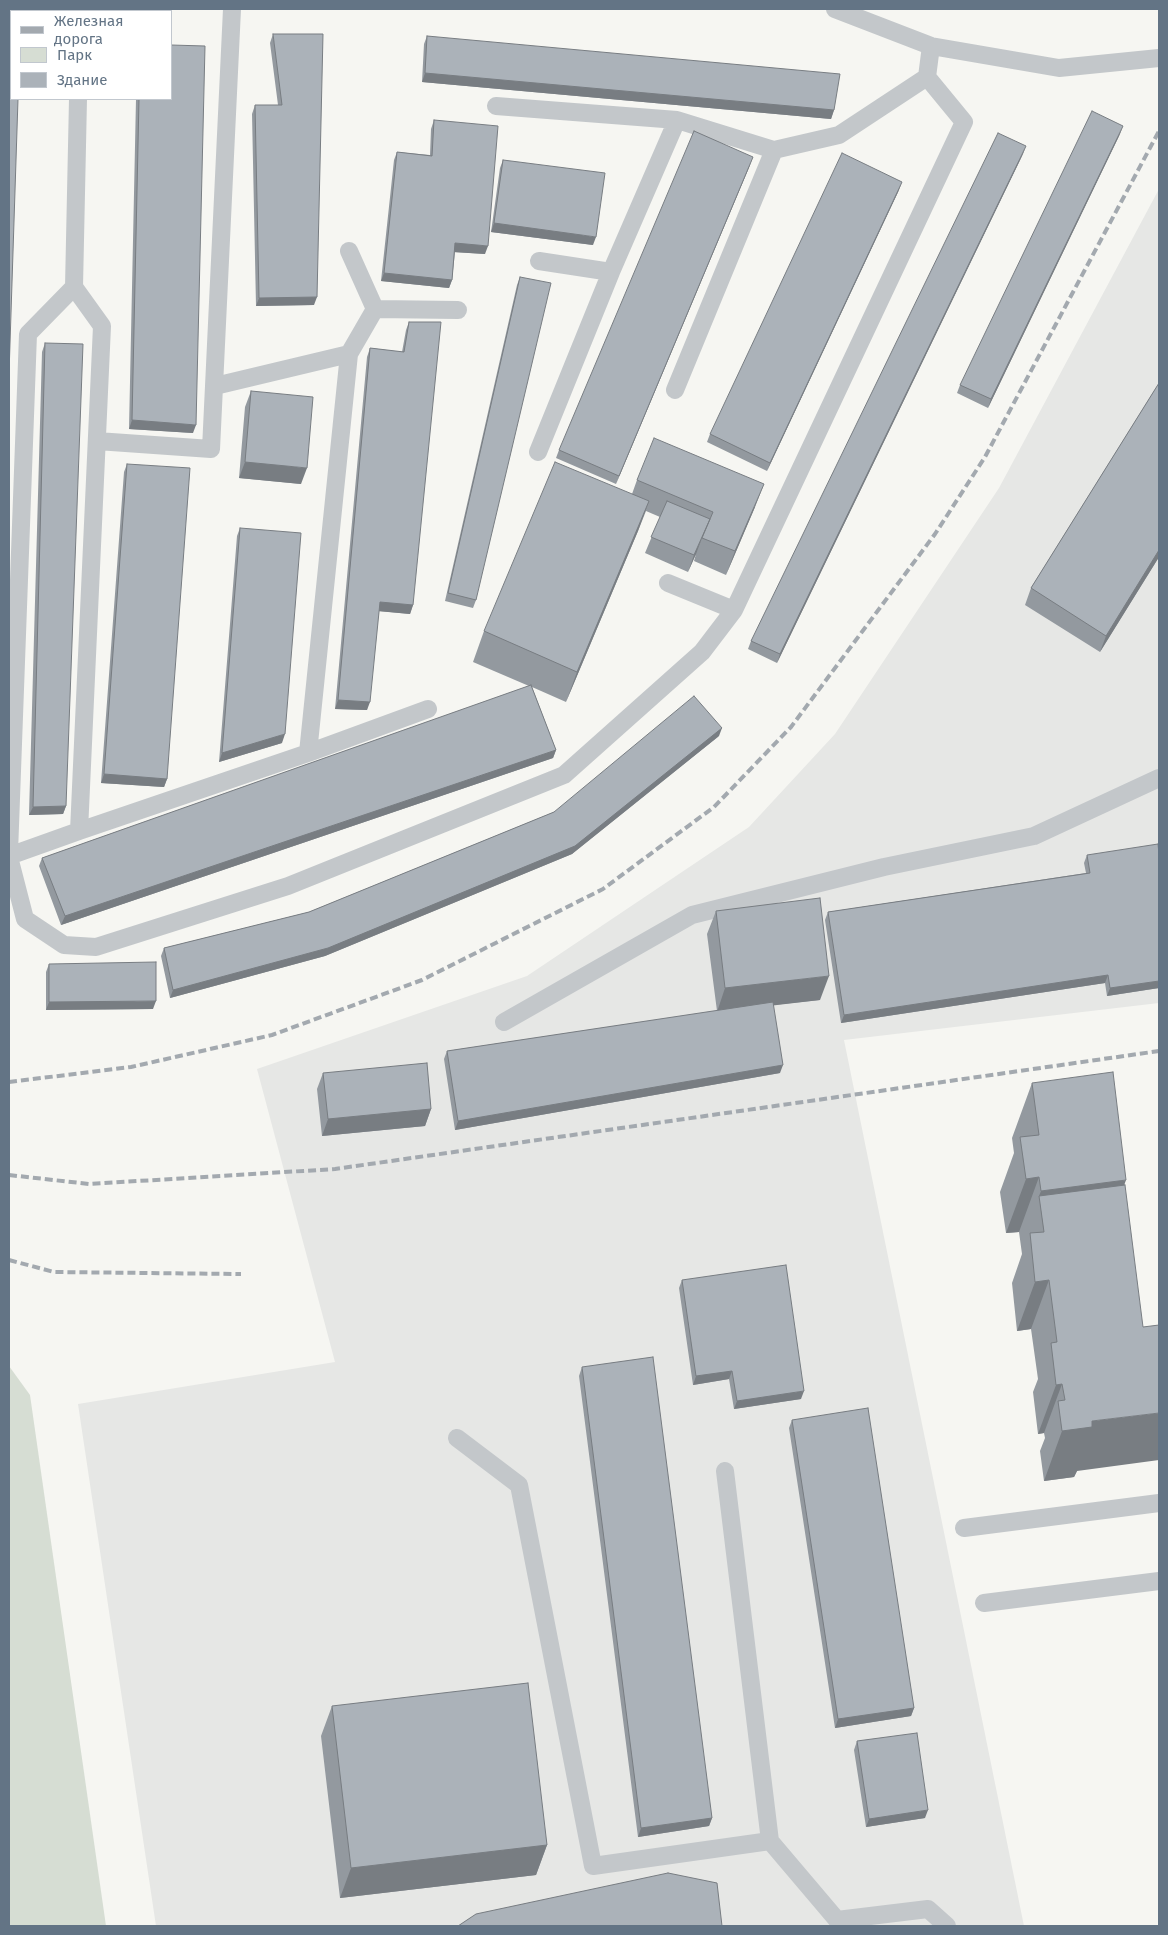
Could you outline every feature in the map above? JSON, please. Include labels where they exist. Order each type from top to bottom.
[{"type":"lane","points":[[97,441],[211,449],[232,9]]},
{"type":"lane","points":[[843,10],[931,46],[1059,68],[1159,58]]},
{"type":"lane","points":[[74,287],[28,334],[9,855],[25,920],[64,945],[96,947],[288,886],[564,775],[702,652],[734,610],[964,122],[927,77],[931,46]]},
{"type":"lane","points":[[496,106],[677,120],[774,150],[839,135],[927,77]]},
{"type":"lane","points":[[78,100],[74,287],[102,326],[79,832]]},
{"type":"lane","points":[[538,452],[611,272],[677,120]]},
{"type":"lane","points":[[675,390],[774,150]]},
{"type":"lane","points":[[349,251],[375,309]]},
{"type":"lane","points":[[539,262],[611,272]]},
{"type":"lane","points":[[375,309],[458,310]]},
{"type":"lane","points":[[308,753],[349,354],[375,309]]},
{"type":"lane","points":[[215,386],[349,354]]},
{"type":"lane","points":[[668,582],[734,610]]},
{"type":"lane","points":[[9,855],[308,753],[428,709]]},
{"type":"lane","points":[[504,1022],[692,915],[884,867],[1034,836],[1159,778]]},
{"type":"lane","points":[[457,1438],[519,1484],[593,1866],[770,1840]]},
{"type":"lane","points":[[725,1471],[770,1840],[837,1920],[928,1909],[947,1926]]},
{"type":"lane","points":[[964,1528],[1159,1503]]},
{"type":"lane","points":[[984,1603],[1159,1581]]},
{"type":"shaded area","points":[[1159,189],[1159,1003],[844,1040],[1024,1926],[156,1926],[78,1404],[335,1362],[257,1069],[527,976],[749,827],[835,734],[999,488]]},
{"type":"green space","points":[[9,1366],[30,1395],[106,1926],[9,1926]]},
{"type":"building","points":[[273,34],[323,34],[317,297],[259,298],[255,105],[282,105]]},
{"type":"building","points":[[427,36],[840,74],[834,110],[425,73]]},
{"type":"building","points":[[172,45],[205,46],[196,425],[132,420],[139,100],[172,100]]},
{"type":"building","points":[[10,76],[10,100],[18,100],[9,374]]},
{"type":"building","points":[[1092,111],[1123,126],[991,399],[960,385]]},
{"type":"building","points":[[434,120],[498,126],[488,246],[455,243],[452,280],[384,273],[397,152],[432,156]]},
{"type":"building","points":[[694,131],[753,157],[619,476],[559,450]]},
{"type":"building","points":[[998,133],[1026,146],[780,654],[751,641]]},
{"type":"building","points":[[842,153],[902,182],[770,463],[710,434]]},
{"type":"building","points":[[503,160],[605,173],[596,237],[494,223]]},
{"type":"building","points":[[520,277],[551,283],[476,600],[448,593]]},
{"type":"building","points":[[409,322],[441,322],[413,605],[380,602],[370,702],[338,700],[370,348],[404,352]]},
{"type":"building","points":[[45,343],[83,344],[66,806],[33,807]]},
{"type":"building","points":[[1159,383],[1159,550],[1106,636],[1031,588]]},
{"type":"building","points":[[251,391],[313,397],[307,468],[245,462]]},
{"type":"building","points":[[654,438],[764,484],[735,551],[702,538],[713,512],[637,480]]},
{"type":"building","points":[[555,462],[649,501],[577,672],[484,631]]},
{"type":"building","points":[[127,464],[190,468],[167,779],[104,774]]},
{"type":"building","points":[[667,501],[710,519],[694,555],[651,537]]},
{"type":"building","points":[[240,528],[301,533],[285,734],[222,753]]},
{"type":"building","points":[[531,685],[556,750],[65,916],[42,858]]},
{"type":"building","points":[[694,696],[722,728],[575,846],[328,948],[173,990],[164,948],[309,912],[554,812]]},
{"type":"building","points":[[1158,844],[1159,981],[1110,988],[1108,975],[844,1015],[828,912],[1090,873],[1087,855]]},
{"type":"building","points":[[820,898],[829,976],[725,988],[716,911]]},
{"type":"building","points":[[156,962],[156,1001],[49,1002],[49,964]]},
{"type":"building","points":[[773,1002],[783,1065],[458,1121],[447,1051]]},
{"type":"building","points":[[427,1063],[431,1109],[328,1119],[323,1073]]},
{"type":"building","points":[[1113,1072],[1126,1180],[1041,1191],[1039,1177],[1026,1179],[1020,1137],[1039,1135],[1032,1083]]},
{"type":"building","points":[[1125,1185],[1143,1327],[1159,1325],[1159,1413],[1092,1421],[1092,1427],[1062,1431],[1058,1401],[1065,1400],[1062,1384],[1056,1385],[1051,1343],[1057,1342],[1049,1280],[1035,1282],[1030,1233],[1044,1232],[1039,1196]]},
{"type":"building","points":[[786,1265],[804,1391],[737,1401],[732,1371],[696,1376],[682,1280]]},
{"type":"building","points":[[653,1357],[712,1818],[641,1828],[582,1367]]},
{"type":"building","points":[[868,1408],[914,1708],[838,1719],[792,1420]]},
{"type":"building","points":[[528,1683],[547,1845],[351,1868],[332,1706]]},
{"type":"building","points":[[917,1733],[928,1810],[869,1819],[857,1741]]},
{"type":"building","points":[[668,1873],[717,1883],[722,1926],[458,1926],[476,1914]]},
{"type":"railway","points":[[9,1082],[131,1067],[272,1035],[422,980],[603,889],[714,807],[791,727],[935,534],[985,457],[1159,131]]},
{"type":"railway","points":[[9,1175],[89,1184],[335,1169],[1159,1051]]},
{"type":"railway","points":[[9,1260],[54,1272],[241,1274]]}]
